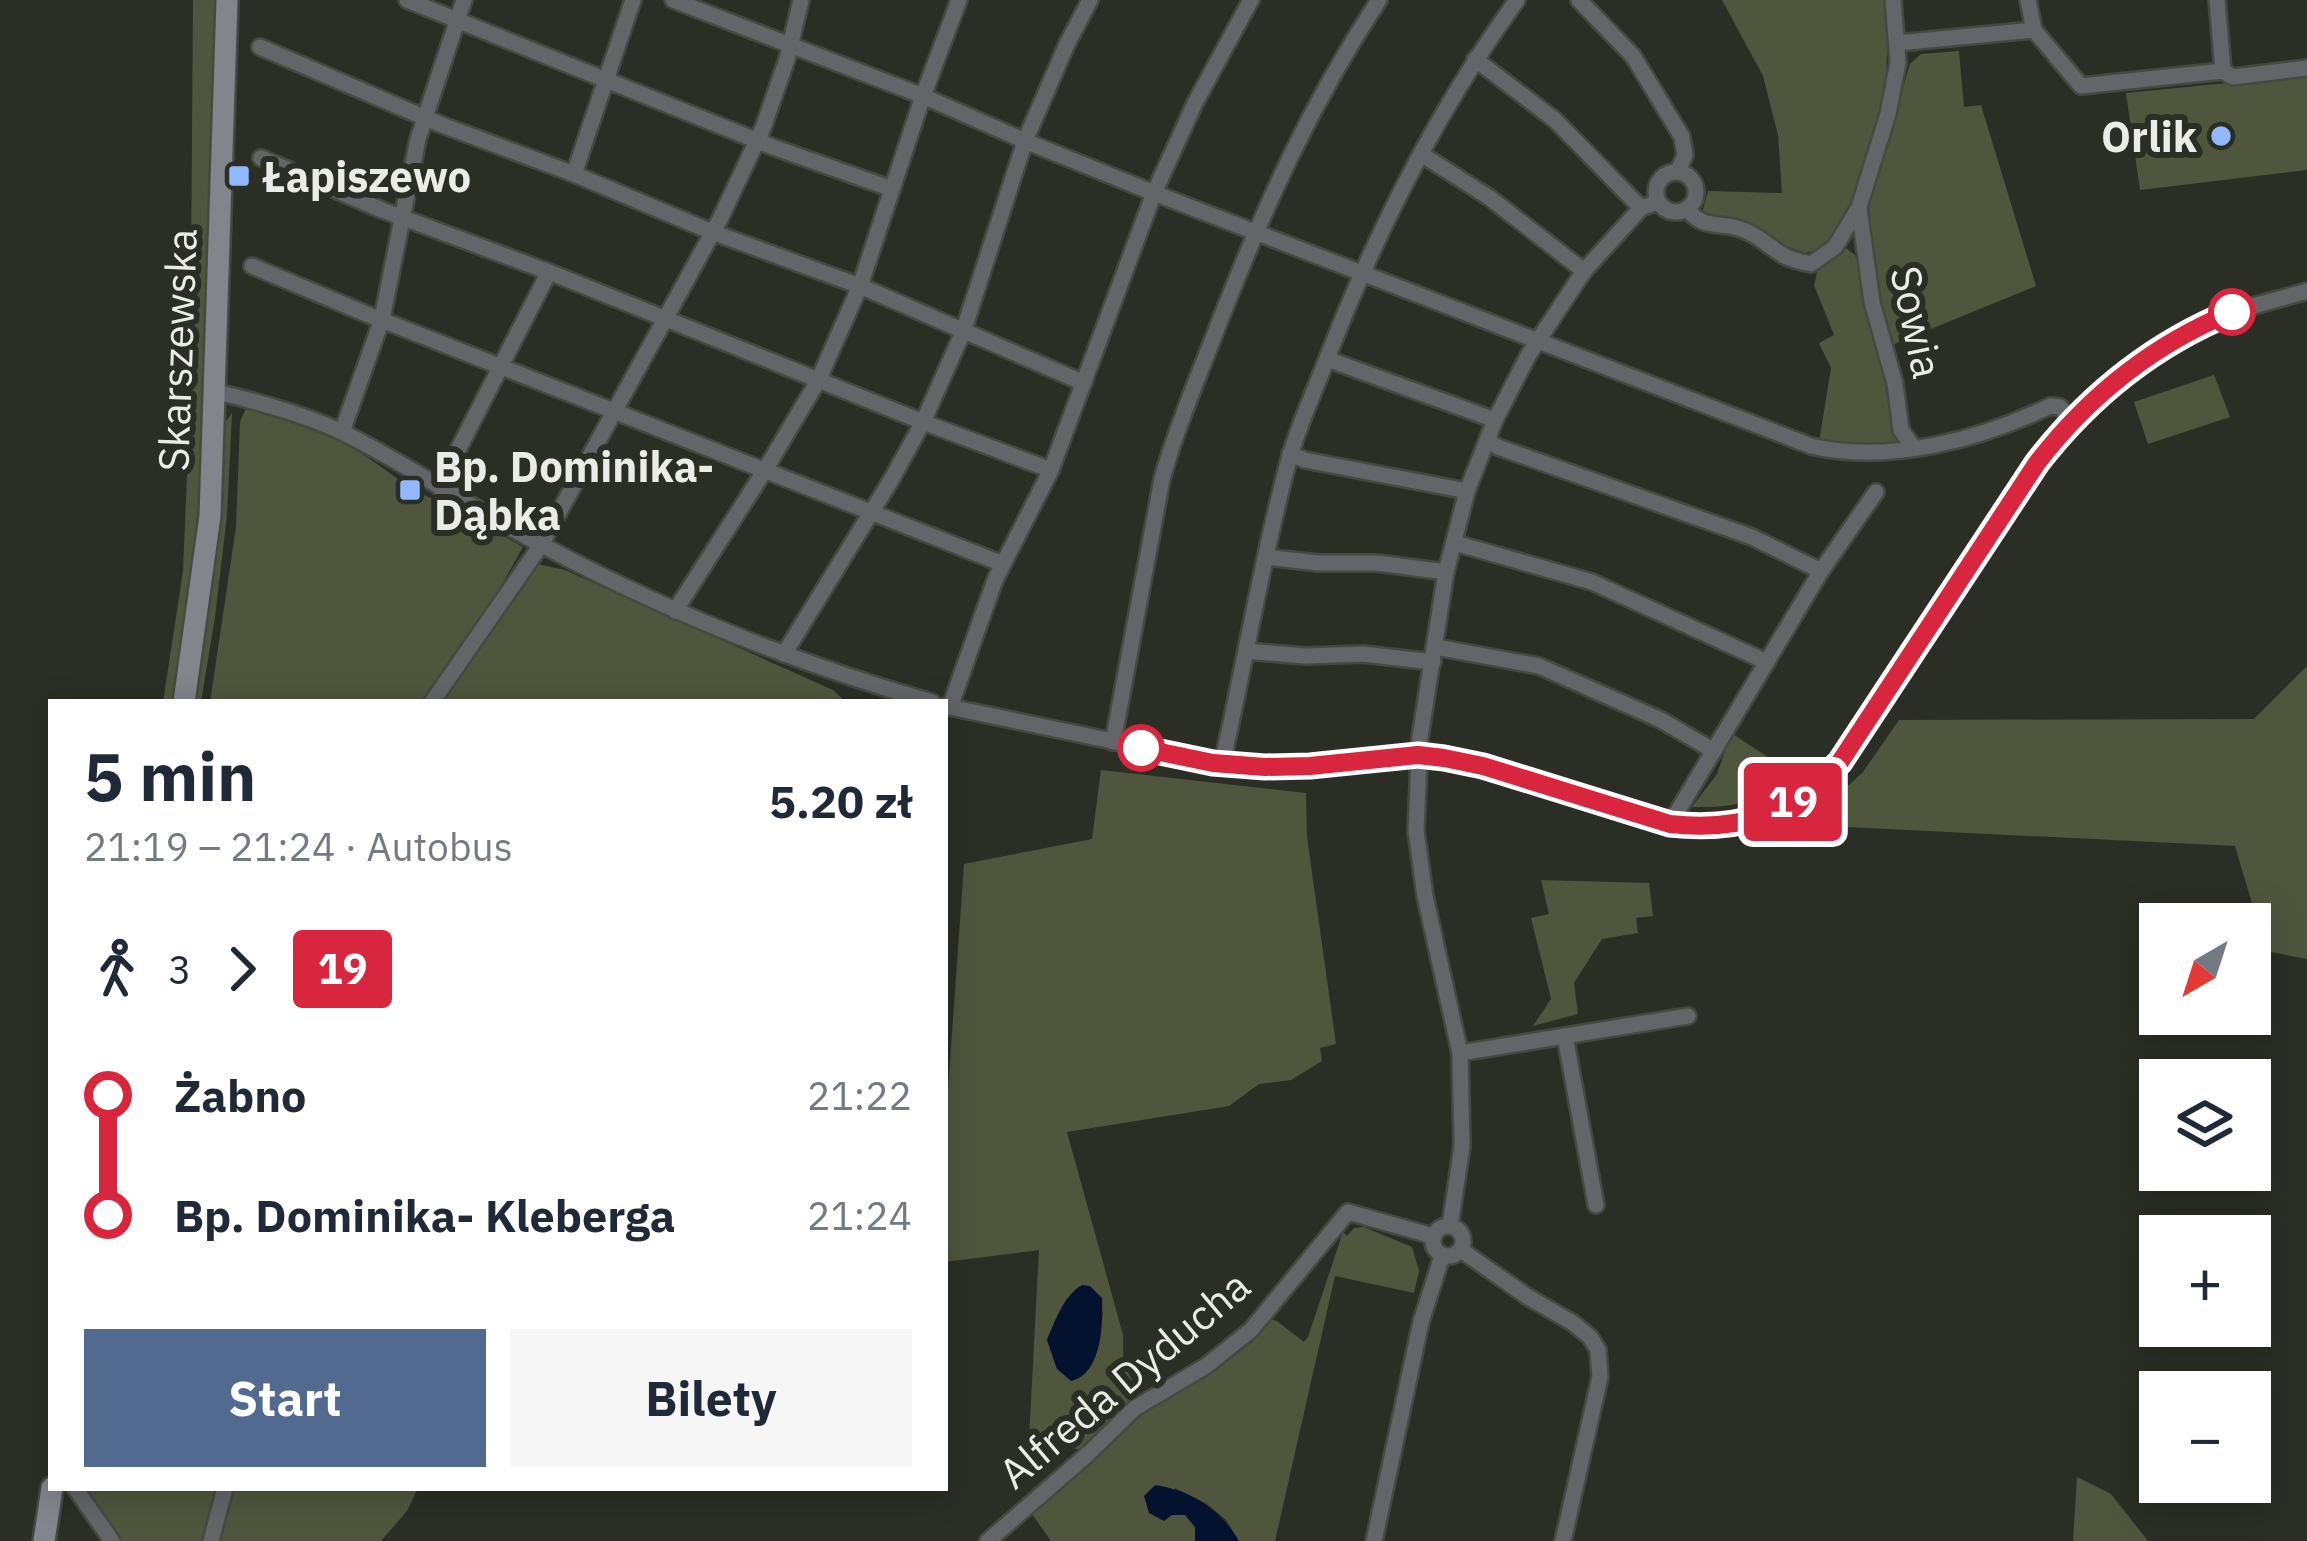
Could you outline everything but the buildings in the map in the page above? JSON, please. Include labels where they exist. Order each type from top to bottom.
[{"type":"main road","name":"Skarszewska","points":[[184,699],[206,559],[216,392],[227,0]]},
{"type":"main road","points":[[44,1541],[52,1491]]},
{"type":"street","points":[[407,0],[892,189]]},
{"type":"street","points":[[342,432],[382,319],[424,117],[464,0]]},
{"type":"street","points":[[574,174],[633,0]]},
{"type":"street","points":[[674,0],[1360,274],[1811,446],[1840,453],[1914,448],[1976,434],[2050,406],[2060,407],[2072,420]]},
{"type":"street","points":[[435,699],[541,545],[712,232],[759,141],[801,0]]},
{"type":"street","points":[[784,654],[922,422],[963,332],[1025,142],[1090,0]]},
{"type":"street","points":[[948,703],[995,580],[1051,470],[1154,193],[1251,0]]},
{"type":"street","points":[[1113,742],[1172,442],[1295,143],[1379,0]]},
{"type":"street","points":[[1222,764],[1290,454],[1327,358],[1360,274],[1420,154],[1474,59],[1517,0]]},
{"type":"street","points":[[1580,0],[1633,56],[1682,137],[1685,155],[1678,171]]},
{"type":"street","name":"Sowia","points":[[1688,209],[1694,219],[1745,230],[1787,259],[1811,264],[1835,247],[1859,207],[1888,115],[1898,62],[1893,0]]},
{"type":"street","points":[[2029,0],[2034,30],[2081,86],[2223,71],[2233,77],[2307,68]]},
{"type":"street","points":[[2217,0],[2223,71]]},
{"type":"street","points":[[675,610],[818,381],[860,286],[952,2]]},
{"type":"street","points":[[1897,43],[2034,30]]},
{"type":"street","points":[[260,47],[712,232],[860,286],[1084,383]]},
{"type":"street","points":[[1474,59],[1555,120],[1641,208]]},
{"type":"street","points":[[1420,154],[1490,198],[1584,271]]},
{"type":"street","points":[[261,158],[382,210],[1051,470]]},
{"type":"street","points":[[1678,171],[1696,187],[1696,195],[1688,209],[1676,213],[1669,212],[1655,195],[1658,181],[1678,171]]},
{"type":"street","points":[[1450,1226],[1462,1146],[1460,1053],[1416,832],[1418,755],[1446,572],[1467,490],[1495,421],[1538,341],[1584,271],[1641,208],[1658,202]]},
{"type":"street","name":"Sowia","points":[[1859,207],[1872,302],[1895,384],[1901,430],[1914,448]]},
{"type":"street","points":[[252,266],[1004,564]]},
{"type":"street","points":[[439,487],[549,272]]},
{"type":"street","points":[[948,706],[1222,764],[1310,766],[1418,755],[1483,766],[1670,824],[1698,827],[1749,821],[1790,803],[1840,762],[2037,463],[2072,420],[2127,372],[2184,334],[2232,312],[2307,291]]},
{"type":"street","points":[[1327,358],[1495,421]]},
{"type":"street","points":[[216,392],[342,432],[541,545],[675,610],[784,654],[923,699]]},
{"type":"street","points":[[1487,440],[1753,537],[1822,571]]},
{"type":"street","points":[[1290,454],[1467,490]]},
{"type":"street","points":[[1670,824],[1822,571],[1876,492]]},
{"type":"street","points":[[1455,543],[1592,582],[1767,662]]},
{"type":"street","points":[[1266,557],[1446,572]]},
{"type":"street","points":[[1246,651],[1305,656],[1434,654],[1539,667],[1661,720],[1714,751]]},
{"type":"street","points":[[1460,1053],[1688,1016]]},
{"type":"street","points":[[1565,1036],[1596,1204]]},
{"type":"street","name":"Alfreda Dyducha","points":[[988,1541],[1135,1408],[1206,1366],[1251,1330],[1348,1212],[1433,1236]]},
{"type":"street","points":[[1450,1226],[1462,1235],[1461,1250],[1454,1256],[1442,1256],[1434,1248],[1433,1236],[1450,1226]]},
{"type":"street","points":[[1461,1250],[1573,1323],[1590,1336],[1598,1350],[1600,1377],[1563,1541]]},
{"type":"street","points":[[1374,1541],[1421,1322],[1442,1256]]},
{"type":"street","points":[[77,1491],[112,1541]]},
{"type":"street","points":[[211,1541],[224,1491]]},
{"type":"green space","points":[[193,0],[214,0],[204,472],[191,616],[177,699],[163,699],[183,571],[190,404]]},
{"type":"green space","points":[[1722,0],[1884,0],[1886,71],[1876,129],[1844,221],[1819,249],[1805,253],[1734,218],[1710,219],[1702,213],[1708,191],[1782,193],[1778,135],[1763,76]]},
{"type":"green space","points":[[1959,51],[1964,107],[1981,105],[2036,286],[1892,345],[1870,249],[1869,200],[1910,64],[1921,54]]},
{"type":"green space","points":[[2307,75],[2307,170],[2140,190],[2126,93]]},
{"type":"green space","points":[[1846,248],[1855,255],[1898,444],[1855,448],[1819,442],[1831,368],[1819,343],[1834,335],[1814,285],[1818,269]]},
{"type":"green space","points":[[2214,375],[2230,417],[2148,444],[2134,402]]},
{"type":"green space","points":[[246,408],[340,442],[415,490],[523,547],[428,699],[210,699],[236,527],[240,422]]},
{"type":"green space","points":[[232,413],[215,617],[201,699],[195,699],[221,428]]},
{"type":"green space","points":[[533,563],[565,570],[833,690],[843,699],[441,699],[504,614]]},
{"type":"green space","points":[[2307,666],[2307,959],[2271,952],[2271,903],[2252,903],[2235,846],[1806,825],[1863,772],[1899,720],[2254,719]]},
{"type":"green space","points":[[1731,733],[1797,776],[1747,802],[1692,807],[1717,774]]},
{"type":"green space","points":[[1101,770],[1306,793],[1307,837],[1336,1044],[1320,1048],[1322,1061],[1291,1080],[1259,1084],[1229,1106],[1067,1132],[1123,1335],[1123,1364],[1141,1395],[1082,1450],[1029,1439],[1039,1250],[948,1262],[948,1089],[964,864],[1092,839]],"holes":[[[1066,1301],[1103,1312],[1100,1328],[1057,1369],[1047,1339]]]},
{"type":"green space","points":[[1541,880],[1649,883],[1653,916],[1636,918],[1638,933],[1602,939],[1574,983],[1578,1014],[1533,1026],[1551,999],[1531,918],[1549,914]]},
{"type":"green space","points":[[1364,1227],[1412,1247],[1419,1271],[1414,1293],[1335,1276],[1275,1541],[1239,1541],[1226,1520],[1207,1504],[1175,1488],[1172,1515],[1185,1514],[1195,1527],[1195,1541],[1051,1541],[1032,1514],[1095,1461],[1139,1414],[1228,1360],[1252,1342],[1270,1319],[1304,1342],[1343,1232],[1347,1236],[1354,1228]]},
{"type":"green space","points":[[2077,1477],[2111,1494],[2148,1541],[2073,1541]]},
{"type":"green space","points":[[85,1491],[218,1491],[205,1541],[119,1541]]},
{"type":"green space","points":[[230,1491],[417,1491],[407,1511],[381,1541],[218,1541]]},
{"type":"water","points":[[1082,1285],[1102,1298],[1101,1334],[1089,1369],[1071,1381],[1057,1369],[1047,1340],[1065,1302]]},
{"type":"water","points":[[1155,1485],[1204,1503],[1239,1541],[1195,1541],[1195,1527],[1185,1515],[1164,1521],[1149,1513],[1144,1496]]},
{"type":"bus line","name":"19","points":[[1141,748],[1213,763],[1265,767],[1418,755],[1483,766],[1670,824],[1726,826],[1771,814],[1808,792],[1840,762],[2063,429],[2156,351],[2232,312]]},
{"type":"place","name":"Orlik","points":[[2221,136]]},
{"type":"place","name":"Łapiszewo","points":[[239,176]]},
{"type":"place","name":"Bp. Dominika- Dąbka","points":[[410,490]]}]
